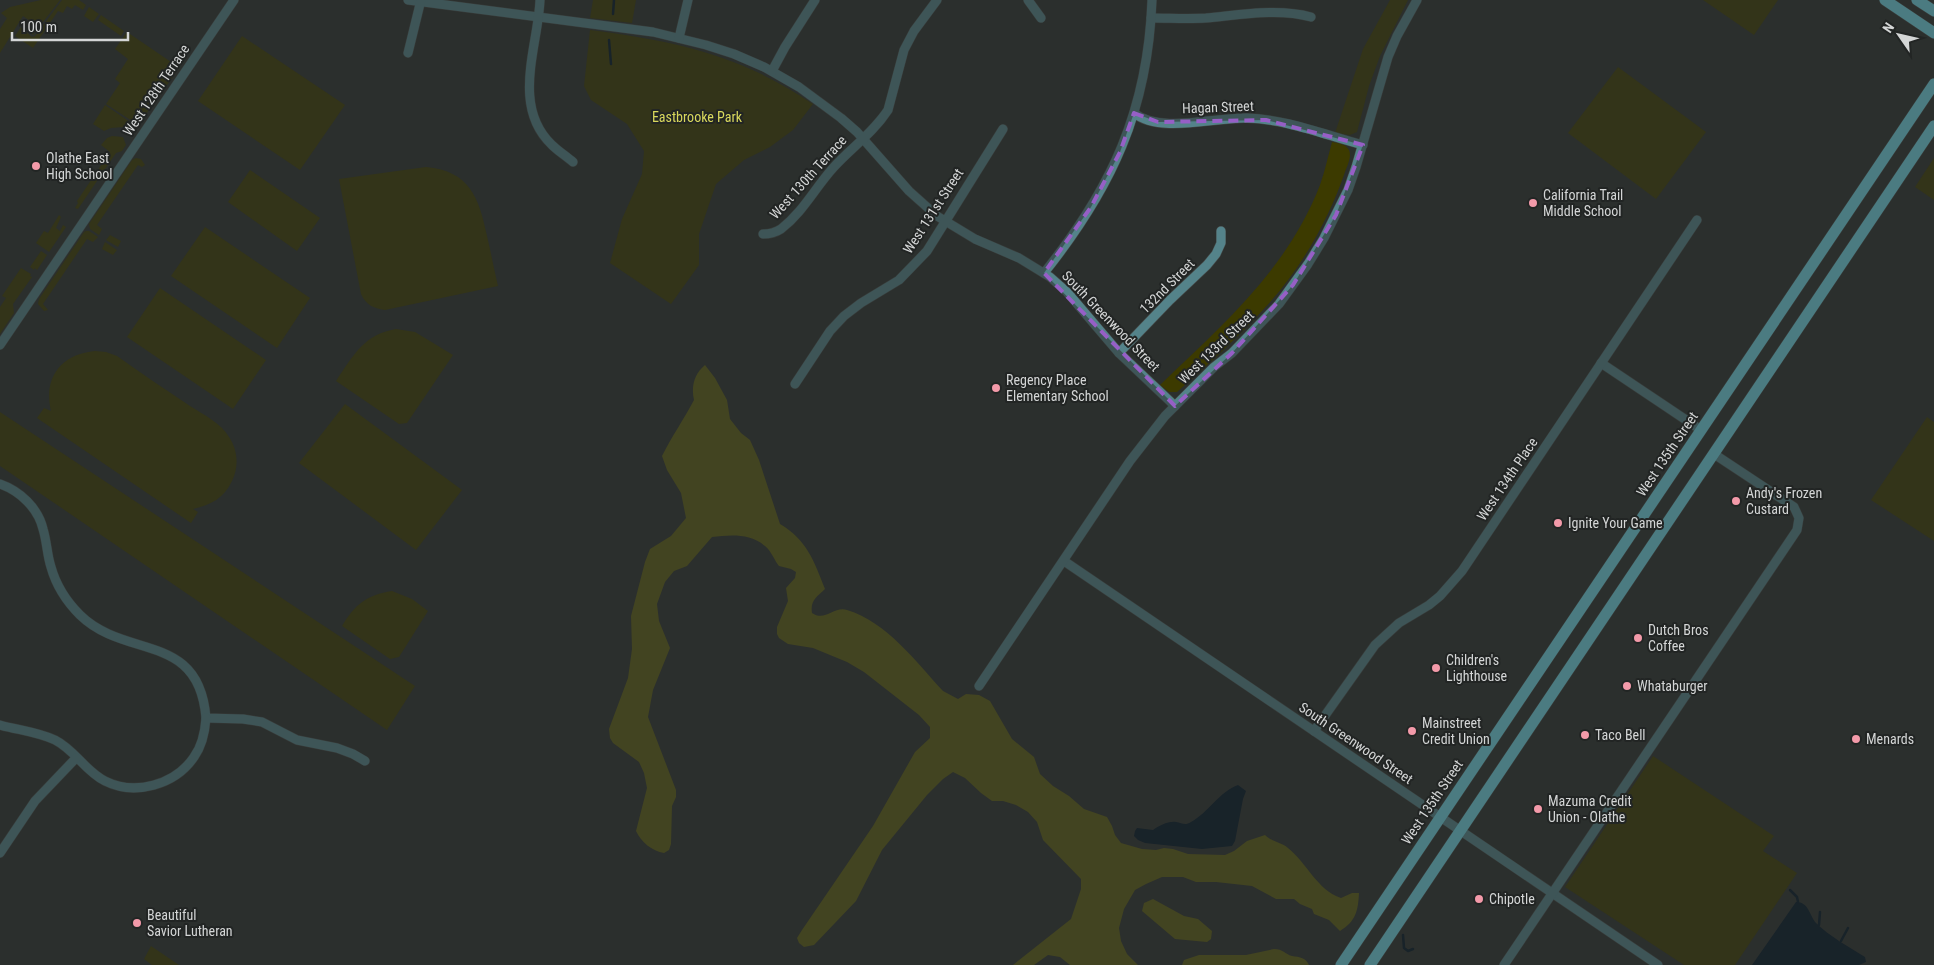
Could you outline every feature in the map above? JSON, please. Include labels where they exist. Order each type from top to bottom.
[{"type":"main road","points":[[1885,0],[1934,33]]},
{"type":"main road","points":[[1918,0],[1934,11]]},
{"type":"main road","name":"West 135th Street","points":[[1341,965],[1934,84]]},
{"type":"main road","points":[[1370,965],[1934,126]]},
{"type":"street","name":"West 128th Terrace","points":[[0,345],[234,0]]},
{"type":"street","name":"South Greenwood Street","points":[[408,0],[631,28],[678,38],[734,54],[772,72],[827,106],[863,139],[922,204],[945,222],[975,239],[1019,258],[1044,273],[1067,292],[1120,353],[1175,406]]},
{"type":"street","points":[[540,0],[529,80],[532,110],[544,135],[551,144],[573,162]]},
{"type":"street","points":[[678,38],[688,0]]},
{"type":"street","points":[[772,72],[785,47],[815,0]]},
{"type":"street","name":"West 130th Terrace","points":[[763,234],[778,232],[810,200],[832,169],[876,127],[888,110],[904,50],[914,31],[937,0]]},
{"type":"street","points":[[1028,0],[1041,18]]},
{"type":"street","points":[[1044,273],[1074,235],[1101,190],[1120,152],[1134,113],[1146,63],[1152,0]]},
{"type":"street","name":"West 133rd Street","points":[[979,686],[1130,461],[1175,406],[1214,367],[1232,353],[1279,304],[1308,264],[1348,190],[1388,57],[1397,36],[1417,0]]},
{"type":"street","points":[[408,53],[420,1]]},
{"type":"street","points":[[1151,18],[1203,18],[1257,14],[1289,14],[1311,17]]},
{"type":"street","name":"Hagan Street","points":[[1134,113],[1142,119],[1166,122],[1247,118],[1266,120],[1362,145]]},
{"type":"street","name":"West 131st Street","points":[[795,384],[830,331],[844,316],[860,303],[899,280],[927,251],[1003,129]]},
{"type":"street","name":"West 134th Place","points":[[1314,731],[1375,645],[1399,623],[1440,596],[1462,571],[1697,220]]},
{"type":"street","name":"132nd Street","points":[[1120,353],[1170,300],[1207,266],[1221,243],[1221,231]]},
{"type":"street","points":[[1601,363],[1701,430]]},
{"type":"street","points":[[1504,965],[1797,530],[1799,518],[1794,507],[1714,454]]},
{"type":"street","points":[[0,484],[15,491],[39,518],[55,578],[74,609],[92,625],[104,632],[164,652],[182,664],[197,680],[202,692],[206,718],[201,743],[193,758],[171,778],[155,785],[130,788],[112,784],[93,774],[67,748],[50,738],[0,725]]},
{"type":"street","name":"South Greenwood Street","points":[[1064,561],[1658,965]]},
{"type":"street","points":[[206,718],[243,719],[262,722],[297,740],[337,748],[365,761]]},
{"type":"street","points":[[0,853],[35,800],[76,758]]},
{"type":"highlighted area","points":[[1134,113],[1158,122],[1266,120],[1363,145],[1336,215],[1293,285],[1232,353],[1175,406],[1044,273],[1091,207],[1120,152]]},
{"type":"green space","points":[[41,0],[60,0],[33,35],[28,30],[33,23],[23,16],[0,53],[0,29],[7,18],[1,13],[10,7]]},
{"type":"green space","points":[[62,0],[79,0],[86,5],[83,10],[75,5],[72,9],[67,6],[63,13],[58,11],[33,48],[15,36],[21,27],[32,37],[35,36]]},
{"type":"green space","points":[[593,0],[636,0],[632,23],[590,18]]},
{"type":"green space","points":[[1390,0],[1408,0],[1380,56],[1369,86],[1357,132],[1350,135],[1335,133],[1363,49]]},
{"type":"green space","points":[[1703,0],[1778,0],[1754,35]]},
{"type":"green space","points":[[89,7],[99,14],[93,22],[84,16]]},
{"type":"green space","points":[[101,15],[124,31],[121,36],[98,20]]},
{"type":"green space","name":"Eastbrooke Park","points":[[590,30],[651,39],[706,53],[760,73],[813,104],[793,130],[770,147],[744,160],[716,184],[699,234],[699,265],[671,304],[610,263],[622,219],[642,174],[644,151],[627,124],[591,100],[584,86]]},
{"type":"green space","points":[[127,32],[177,68],[175,74],[138,125],[106,104],[120,83],[115,79],[128,59],[115,49]]},
{"type":"green space","points":[[242,36],[345,105],[300,170],[198,101]]},
{"type":"green space","points":[[1618,67],[1706,132],[1656,199],[1568,133]]},
{"type":"green space","points":[[105,105],[136,126],[111,128],[104,131],[93,124]]},
{"type":"green space","points":[[112,136],[123,137],[126,145],[122,151],[116,153],[78,209],[75,208],[78,203],[77,201],[110,152],[101,145],[107,138]]},
{"type":"green space","points":[[1332,142],[1342,144],[1348,148],[1350,153],[1349,161],[1321,228],[1300,263],[1276,295],[1232,342],[1177,392],[1169,392],[1160,385],[1230,317],[1271,270],[1290,244],[1320,185]]},
{"type":"green space","points":[[136,158],[141,159],[145,165],[142,167],[138,165],[97,225],[102,229],[99,235],[90,229],[89,224],[132,160]]},
{"type":"green space","points":[[1934,158],[1934,200],[1915,187]]},
{"type":"green space","points":[[426,167],[453,174],[470,189],[476,199],[484,222],[498,286],[385,310],[377,308],[370,305],[361,294],[339,179]]},
{"type":"green space","points":[[250,170],[320,218],[297,251],[228,202]]},
{"type":"green space","points":[[59,215],[61,217],[56,228],[60,231],[63,225],[66,227],[49,252],[36,243],[44,231],[48,233]]},
{"type":"green space","points":[[205,227],[310,298],[277,348],[171,276]]},
{"type":"green space","points":[[86,231],[98,237],[93,242],[87,239],[43,304],[48,310],[44,311],[38,304],[39,299]]},
{"type":"green space","points":[[110,235],[121,241],[118,247],[106,240]]},
{"type":"green space","points":[[105,242],[117,250],[113,255],[102,249]]},
{"type":"green space","points":[[41,251],[47,255],[37,270],[35,268],[34,270],[30,267]]},
{"type":"green space","points":[[21,268],[31,274],[30,276],[32,277],[13,304],[14,313],[0,334],[0,307],[6,298],[2,296]]},
{"type":"green space","points":[[160,288],[266,360],[233,409],[127,337]]},
{"type":"green space","points":[[396,329],[415,332],[453,355],[407,423],[399,424],[336,381],[354,355],[367,341]]},
{"type":"green space","points":[[95,351],[117,356],[217,423],[232,442],[236,453],[236,470],[229,487],[216,500],[193,509],[198,512],[191,523],[37,418],[44,408],[51,411],[50,388],[52,378],[57,370],[73,357]]},
{"type":"green space","points":[[345,404],[462,490],[416,550],[299,463]]},
{"type":"green space","points":[[0,412],[415,686],[387,730],[0,466]]},
{"type":"green space","points":[[1927,417],[1934,422],[1934,541],[1871,500]]},
{"type":"green space","points":[[392,591],[412,599],[428,611],[399,657],[390,659],[342,626],[362,602],[375,595]]},
{"type":"green space","points":[[1653,756],[1774,836],[1763,851],[1797,873],[1735,965],[1684,965],[1565,887]]},
{"type":"green space","points":[[151,946],[179,965],[152,965],[144,959]]},
{"type":"shaded area","points":[[705,365],[715,378],[727,400],[730,419],[741,433],[750,440],[759,460],[780,524],[803,544],[817,569],[825,589],[813,602],[812,613],[821,616],[842,609],[862,616],[888,633],[900,644],[943,691],[958,699],[966,694],[979,695],[990,701],[1012,739],[1034,757],[1040,774],[1084,809],[1107,817],[1121,843],[1142,849],[1156,850],[1164,848],[1188,854],[1225,855],[1247,841],[1265,835],[1295,854],[1319,883],[1333,894],[1341,898],[1352,893],[1359,893],[1357,910],[1350,923],[1340,931],[1329,920],[1314,914],[1312,909],[1294,899],[1276,899],[1252,886],[1196,882],[1183,877],[1162,877],[1135,890],[1124,909],[1119,928],[1121,941],[1127,954],[1138,965],[1070,965],[1060,957],[1048,955],[1034,965],[1013,965],[1071,919],[1081,889],[1081,879],[1043,840],[1037,822],[1028,812],[1016,805],[1003,801],[992,801],[965,778],[953,772],[927,795],[882,850],[856,901],[814,945],[804,947],[797,938],[873,826],[915,752],[930,738],[930,727],[919,715],[864,672],[847,662],[813,648],[788,644],[779,638],[777,627],[788,601],[786,588],[795,578],[796,572],[779,566],[765,546],[759,542],[740,536],[712,537],[687,566],[674,571],[665,582],[657,604],[659,621],[670,648],[653,690],[648,717],[676,790],[676,797],[672,806],[671,844],[669,850],[664,853],[647,845],[636,831],[647,788],[644,773],[639,762],[613,743],[610,738],[609,729],[628,678],[632,649],[631,616],[645,562],[650,549],[671,536],[686,518],[681,493],[667,470],[662,456],[694,400],[694,381],[698,372]]},
{"type":"shaded area","points":[[1153,899],[1184,916],[1198,919],[1212,931],[1211,939],[1207,942],[1175,939],[1142,911],[1144,903]]},
{"type":"shaded area","points":[[1274,949],[1302,958],[1309,965],[1182,965],[1184,960],[1199,955],[1246,955]]},
{"type":"water","points":[[1238,785],[1246,791],[1235,841],[1232,846],[1202,849],[1145,843],[1134,836],[1137,828],[1153,830],[1170,822],[1189,823],[1203,813],[1225,792]]},
{"type":"water","points":[[1796,902],[1804,904],[1821,928],[1865,957],[1866,962],[1859,965],[1752,965]]},
{"type":"waterway","points":[[613,14],[614,0]]},
{"type":"waterway","points":[[609,40],[611,64]]},
{"type":"waterway","points":[[1790,890],[1797,897],[1798,902]]},
{"type":"waterway","points":[[1819,925],[1820,912]]},
{"type":"waterway","points":[[1841,941],[1848,928]]},
{"type":"waterway","points":[[1403,935],[1404,948],[1408,951],[1413,949]]},
{"type":"place","name":"Olathe East High School","points":[[36,166]]},
{"type":"place","name":"California Trail Middle School","points":[[1533,203]]},
{"type":"place","name":"Regency Place Elementary School","points":[[996,388]]},
{"type":"place","name":"Andy's Frozen Custard","points":[[1736,501]]},
{"type":"place","name":"Ignite Your Game","points":[[1558,523]]},
{"type":"place","name":"Dutch Bros Coffee","points":[[1638,638]]},
{"type":"place","name":"Children's Lighthouse","points":[[1436,668]]},
{"type":"place","name":"Whataburger","points":[[1627,686]]},
{"type":"place","name":"Mainstreet Credit Union","points":[[1412,731]]},
{"type":"place","name":"Taco Bell","points":[[1585,735]]},
{"type":"place","name":"Menards","points":[[1856,739]]},
{"type":"place","name":"Mazuma Credit Union - Olathe","points":[[1538,809]]},
{"type":"place","name":"Chipotle","points":[[1479,899]]},
{"type":"place","name":"Beautiful Savior Lutheran","points":[[137,923]]}]
